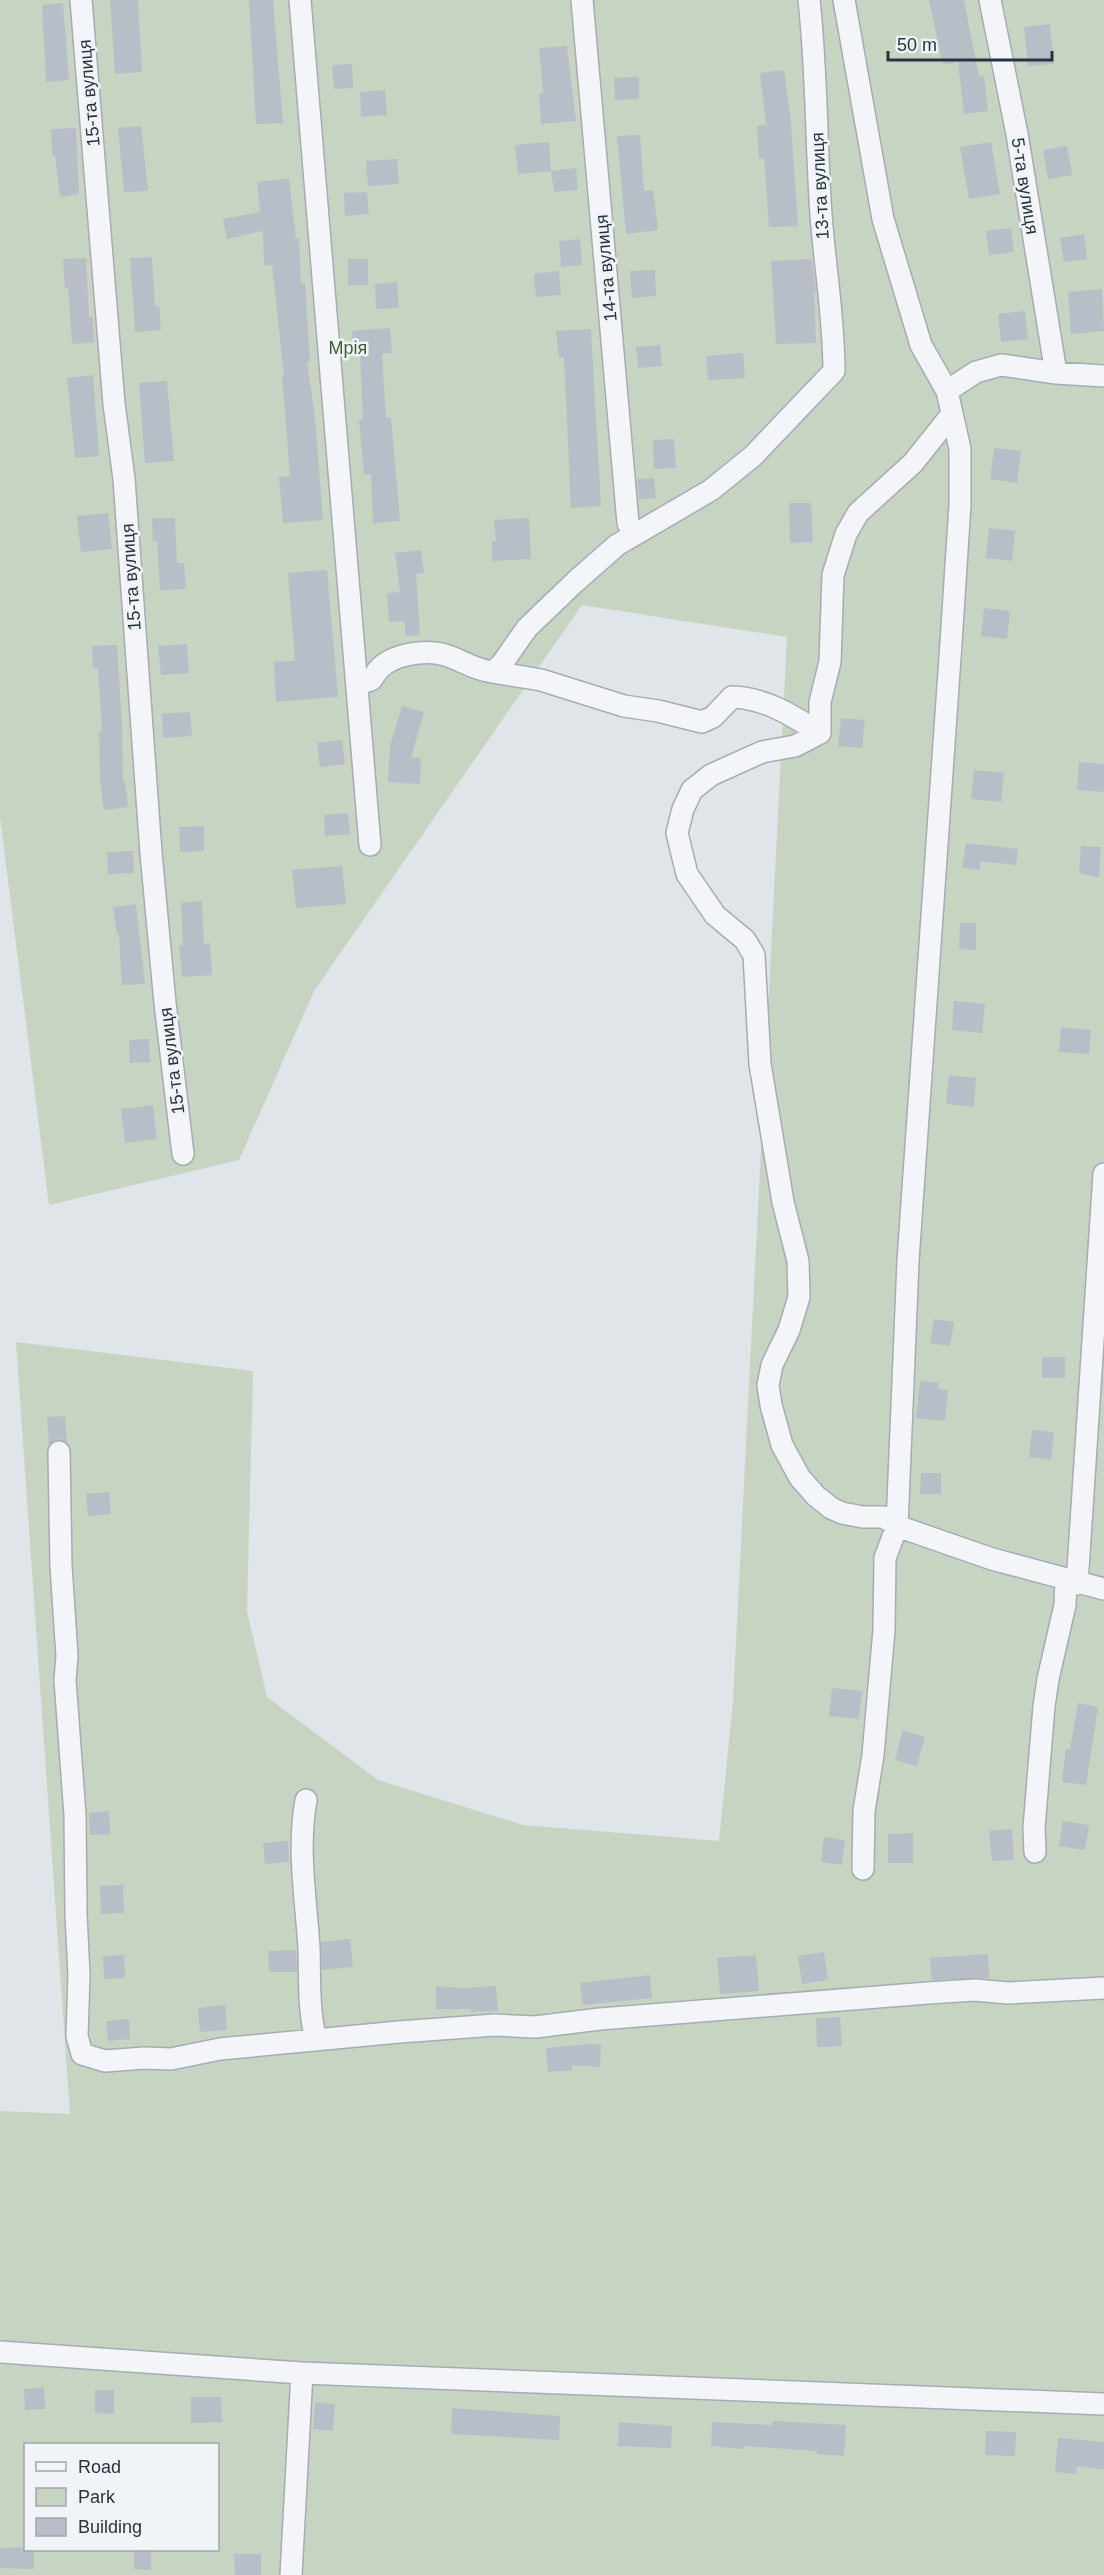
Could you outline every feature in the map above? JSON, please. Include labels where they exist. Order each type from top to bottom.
[{"type":"street","name":"15-та вулиця","points":[[81,0],[114,404],[124,479],[151,853],[165,1003],[183,1154]]},
{"type":"street","points":[[300,0],[370,845]]},
{"type":"street","name":"14-та вулиця","points":[[582,0],[628,523],[634,535]]},
{"type":"street","name":"13-та вулиця","points":[[634,535],[668,513],[711,490],[753,456],[834,371],[821,211],[809,0]]},
{"type":"street","points":[[844,0],[883,219],[921,345],[947,391],[960,449],[960,505],[908,1261],[897,1526],[885,1558],[884,1630],[873,1755],[864,1811],[863,1869]]},
{"type":"street","name":"5-та вулиця","points":[[990,0],[1017,134],[1056,373]]},
{"type":"street","points":[[947,391],[976,372],[1001,365],[1056,373],[1104,376]]},
{"type":"street","points":[[820,734],[820,702],[830,662],[834,575],[846,534],[858,513],[913,463],[952,414]]},
{"type":"street","points":[[493,672],[501,666],[527,628],[547,607],[617,545],[634,535]]},
{"type":"street","points":[[358,684],[371,680],[379,669],[396,658],[421,653],[444,654],[479,671],[541,680],[624,706],[658,711],[702,722],[713,717],[732,697],[746,698],[784,710],[820,734]]},
{"type":"street","points":[[820,734],[795,746],[762,752],[711,775],[692,790],[683,808],[676,833],[687,874],[715,915],[745,940],[754,955],[760,1065],[783,1202],[798,1261],[799,1297],[782,1348],[772,1365],[768,1385],[782,1445],[800,1478],[831,1508],[863,1517],[885,1517],[897,1526],[992,1559],[1104,1589]]},
{"type":"street","points":[[1035,1851],[1034,1828],[1044,1706],[1048,1679],[1072,1582],[1104,1174]]},
{"type":"street","points":[[59,1452],[61,1566],[67,1656],[65,1680],[75,1815],[79,1975],[77,2036],[82,2054],[105,2061],[144,2058],[171,2059],[220,2049],[495,2025],[535,2027],[600,2019],[975,1990],[1008,1992],[1104,1988]]},
{"type":"street","points":[[306,1800],[303,1819],[303,1876],[309,1950],[310,2018],[316,2040]]},
{"type":"street","points":[[0,2352],[302,2373],[1104,2404]]},
{"type":"street","points":[[291,2575],[302,2373]]},
{"type":"green space","name":"Мрія","points":[[0,0],[1104,0],[1104,2575],[0,2575],[0,2111],[70,2114],[16,1342],[253,1371],[247,1611],[267,1697],[378,1780],[523,1825],[719,1841],[733,1701],[787,637],[582,605],[314,991],[239,1160],[49,1205],[0,817]]},
{"type":"building","points":[[110,0],[138,0],[142,72],[115,74]]},
{"type":"building","points":[[249,0],[273,0],[283,123],[256,124]]},
{"type":"building","points":[[929,0],[964,0],[979,77],[984,76],[988,111],[964,114],[958,62],[943,65]]},
{"type":"building","points":[[63,3],[69,80],[46,82],[42,5]]},
{"type":"building","points":[[1050,24],[1054,64],[1028,66],[1024,27]]},
{"type":"building","points":[[567,46],[576,121],[541,124],[539,94],[543,93],[539,48]]},
{"type":"building","points":[[352,64],[353,88],[334,89],[332,65]]},
{"type":"building","points":[[784,70],[791,123],[798,226],[769,227],[764,158],[759,159],[757,126],[766,125],[760,73]]},
{"type":"building","points":[[639,77],[639,99],[615,100],[614,78]]},
{"type":"building","points":[[385,90],[387,115],[361,117],[360,92]]},
{"type":"building","points":[[141,126],[148,191],[124,192],[118,128]]},
{"type":"building","points":[[76,128],[79,194],[60,197],[55,155],[52,156],[51,129]]},
{"type":"building","points":[[640,135],[644,191],[653,190],[658,230],[626,234],[617,136]]},
{"type":"building","points":[[549,142],[551,171],[518,174],[515,145]]},
{"type":"building","points":[[991,142],[1000,194],[969,199],[960,147]]},
{"type":"building","points":[[1067,146],[1072,175],[1048,179],[1043,150]]},
{"type":"building","points":[[397,159],[399,184],[368,186],[366,161]]},
{"type":"building","points":[[576,168],[578,190],[554,192],[551,171]]},
{"type":"building","points":[[289,178],[296,239],[299,238],[301,284],[305,283],[310,361],[307,362],[315,417],[323,520],[283,523],[279,477],[290,476],[282,376],[284,375],[272,265],[264,266],[263,231],[227,239],[223,219],[260,212],[257,182]]},
{"type":"building","points":[[367,192],[369,214],[345,216],[344,193]]},
{"type":"building","points":[[1011,228],[1014,252],[989,255],[986,231]]},
{"type":"building","points":[[1084,234],[1087,259],[1064,262],[1060,238]]},
{"type":"building","points":[[580,239],[582,265],[561,267],[559,241]]},
{"type":"building","points":[[152,257],[155,306],[159,305],[161,330],[135,332],[130,258]]},
{"type":"building","points":[[86,258],[89,317],[93,317],[94,342],[72,344],[68,288],[65,288],[63,259]]},
{"type":"building","points":[[348,259],[368,259],[368,285],[348,285]]},
{"type":"building","points":[[812,259],[816,293],[814,293],[816,343],[776,344],[771,261]]},
{"type":"building","points":[[655,270],[656,296],[632,298],[630,271]]},
{"type":"building","points":[[559,271],[561,295],[536,297],[534,274]]},
{"type":"building","points":[[397,282],[399,308],[376,309],[375,284]]},
{"type":"building","points":[[1102,289],[1104,331],[1071,334],[1068,292]]},
{"type":"building","points":[[1025,311],[1028,339],[1001,342],[998,314]]},
{"type":"building","points":[[390,328],[392,353],[382,354],[386,418],[391,417],[400,521],[373,523],[371,474],[364,474],[359,420],[363,419],[360,356],[354,357],[352,331]]},
{"type":"building","points":[[591,329],[601,506],[571,508],[564,357],[559,358],[556,331]]},
{"type":"building","points":[[660,345],[662,366],[638,368],[636,347]]},
{"type":"building","points":[[743,353],[745,378],[708,380],[706,356]]},
{"type":"building","points":[[93,375],[99,456],[75,458],[67,378]]},
{"type":"building","points":[[167,381],[174,461],[145,463],[139,383]]},
{"type":"building","points":[[674,439],[676,468],[654,469],[653,440]]},
{"type":"building","points":[[994,448],[1021,451],[1017,483],[990,479]]},
{"type":"building","points":[[654,478],[656,498],[639,499],[637,479]]},
{"type":"building","points":[[789,503],[811,503],[813,542],[790,543]]},
{"type":"building","points":[[108,513],[112,549],[81,552],[77,516]]},
{"type":"building","points":[[152,518],[175,518],[177,563],[184,563],[186,589],[160,590],[157,541],[153,541]]},
{"type":"building","points":[[529,518],[531,559],[492,561],[492,541],[496,541],[494,520]]},
{"type":"building","points":[[989,528],[1015,531],[1012,561],[986,558]]},
{"type":"building","points":[[421,550],[424,573],[416,574],[420,635],[406,636],[404,621],[389,622],[387,593],[400,592],[395,553]]},
{"type":"building","points":[[327,570],[338,697],[276,702],[274,662],[295,661],[288,573]]},
{"type":"building","points":[[984,608],[1010,611],[1007,639],[981,636]]},
{"type":"building","points":[[187,644],[189,673],[161,675],[158,646]]},
{"type":"building","points":[[117,645],[123,781],[125,781],[128,807],[104,810],[100,782],[99,731],[102,731],[98,667],[93,667],[92,646]]},
{"type":"building","points":[[402,706],[424,712],[411,758],[421,758],[420,784],[388,782],[390,746]]},
{"type":"building","points":[[190,712],[192,736],[163,738],[162,714]]},
{"type":"building","points":[[841,718],[865,720],[862,748],[838,746]]},
{"type":"building","points":[[342,740],[345,764],[320,767],[317,743]]},
{"type":"building","points":[[1079,762],[1104,764],[1104,792],[1077,790]]},
{"type":"building","points":[[974,770],[1004,773],[1001,802],[971,799]]},
{"type":"building","points":[[348,813],[350,834],[325,836],[324,815]]},
{"type":"building","points":[[204,826],[204,851],[180,852],[179,827]]},
{"type":"building","points":[[966,843],[1018,849],[1016,865],[981,861],[979,870],[962,868]]},
{"type":"building","points":[[1081,846],[1101,847],[1099,878],[1079,873]]},
{"type":"building","points":[[133,851],[134,873],[108,874],[107,852]]},
{"type":"building","points":[[342,866],[346,904],[296,908],[292,870]]},
{"type":"building","points":[[202,901],[204,944],[210,943],[212,975],[182,977],[179,945],[183,945],[181,903]]},
{"type":"building","points":[[136,904],[145,984],[122,985],[119,935],[117,935],[113,907]]},
{"type":"building","points":[[960,923],[976,923],[976,950],[959,949]]},
{"type":"building","points":[[954,1001],[985,1004],[982,1033],[952,1030]]},
{"type":"building","points":[[1061,1027],[1091,1030],[1089,1054],[1059,1052]]},
{"type":"building","points":[[149,1039],[150,1062],[130,1063],[129,1040]]},
{"type":"building","points":[[949,1075],[976,1078],[974,1107],[946,1104]]},
{"type":"building","points":[[153,1105],[157,1139],[125,1143],[121,1109]]},
{"type":"building","points":[[934,1319],[954,1322],[950,1346],[930,1343]]},
{"type":"building","points":[[1042,1357],[1065,1357],[1065,1378],[1042,1378]]},
{"type":"building","points":[[920,1381],[939,1383],[938,1389],[948,1390],[945,1421],[916,1418]]},
{"type":"building","points":[[65,1416],[67,1442],[58,1439],[49,1445],[47,1417]]},
{"type":"building","points":[[1032,1430],[1054,1432],[1051,1460],[1029,1457]]},
{"type":"building","points":[[921,1473],[941,1473],[941,1494],[920,1494]]},
{"type":"building","points":[[109,1492],[111,1514],[88,1516],[86,1494]]},
{"type":"building","points":[[832,1688],[862,1691],[859,1719],[829,1716]]},
{"type":"building","points":[[1078,1703],[1098,1707],[1086,1785],[1062,1782],[1066,1749],[1070,1749]]},
{"type":"building","points":[[903,1730],[925,1737],[917,1766],[895,1760]]},
{"type":"building","points":[[109,1811],[110,1834],[90,1835],[89,1813]]},
{"type":"building","points":[[1063,1821],[1089,1825],[1085,1850],[1059,1846]]},
{"type":"building","points":[[1012,1829],[1014,1860],[992,1861],[989,1831]]},
{"type":"building","points":[[913,1833],[913,1863],[888,1863],[888,1834]]},
{"type":"building","points":[[824,1837],[845,1840],[842,1865],[821,1862]]},
{"type":"building","points":[[288,1841],[289,1862],[265,1864],[263,1843]]},
{"type":"building","points":[[123,1885],[124,1913],[101,1914],[100,1886]]},
{"type":"building","points":[[350,1939],[353,1967],[322,1970],[321,1942]]},
{"type":"building","points":[[296,1950],[297,1972],[269,1972],[268,1951]]},
{"type":"building","points":[[824,1952],[828,1980],[802,1984],[798,1956]]},
{"type":"building","points":[[988,1954],[989,1978],[932,1980],[930,1958]]},
{"type":"building","points":[[124,1955],[125,1978],[104,1979],[103,1956]]},
{"type":"building","points":[[756,1955],[759,1991],[720,1994],[717,1958]]},
{"type":"building","points":[[650,1975],[652,1998],[583,2005],[580,1983]]},
{"type":"building","points":[[436,1986],[462,1988],[496,1986],[498,2011],[471,2012],[471,2009],[436,2009]]},
{"type":"building","points":[[225,2005],[227,2030],[200,2032],[198,2008]]},
{"type":"building","points":[[840,2017],[842,2046],[817,2047],[816,2018]]},
{"type":"building","points":[[129,2019],[130,2039],[108,2041],[106,2021]]},
{"type":"building","points":[[601,2045],[600,2067],[572,2065],[572,2070],[548,2072],[546,2048]]},
{"type":"building","points":[[44,2387],[45,2409],[25,2410],[24,2389]]},
{"type":"building","points":[[95,2390],[114,2390],[114,2414],[95,2413]]},
{"type":"building","points":[[191,2397],[221,2397],[222,2422],[191,2423]]},
{"type":"building","points":[[315,2402],[335,2404],[333,2431],[313,2429]]},
{"type":"building","points":[[452,2408],[560,2416],[559,2440],[451,2434]]},
{"type":"building","points":[[773,2421],[846,2425],[844,2456],[817,2454],[817,2451],[711,2446],[712,2422],[772,2425]]},
{"type":"building","points":[[619,2422],[672,2426],[671,2448],[618,2446]]},
{"type":"building","points":[[986,2431],[1016,2432],[1015,2456],[985,2455]]},
{"type":"building","points":[[1058,2438],[1104,2442],[1104,2470],[1077,2466],[1076,2474],[1055,2472]]},
{"type":"building","points":[[24,2547],[24,2551],[34,2551],[34,2569],[0,2568],[0,2548]]},
{"type":"building","points":[[134,2551],[151,2551],[151,2570],[134,2569]]},
{"type":"building","points":[[234,2554],[261,2554],[261,2575],[235,2575]]}]
